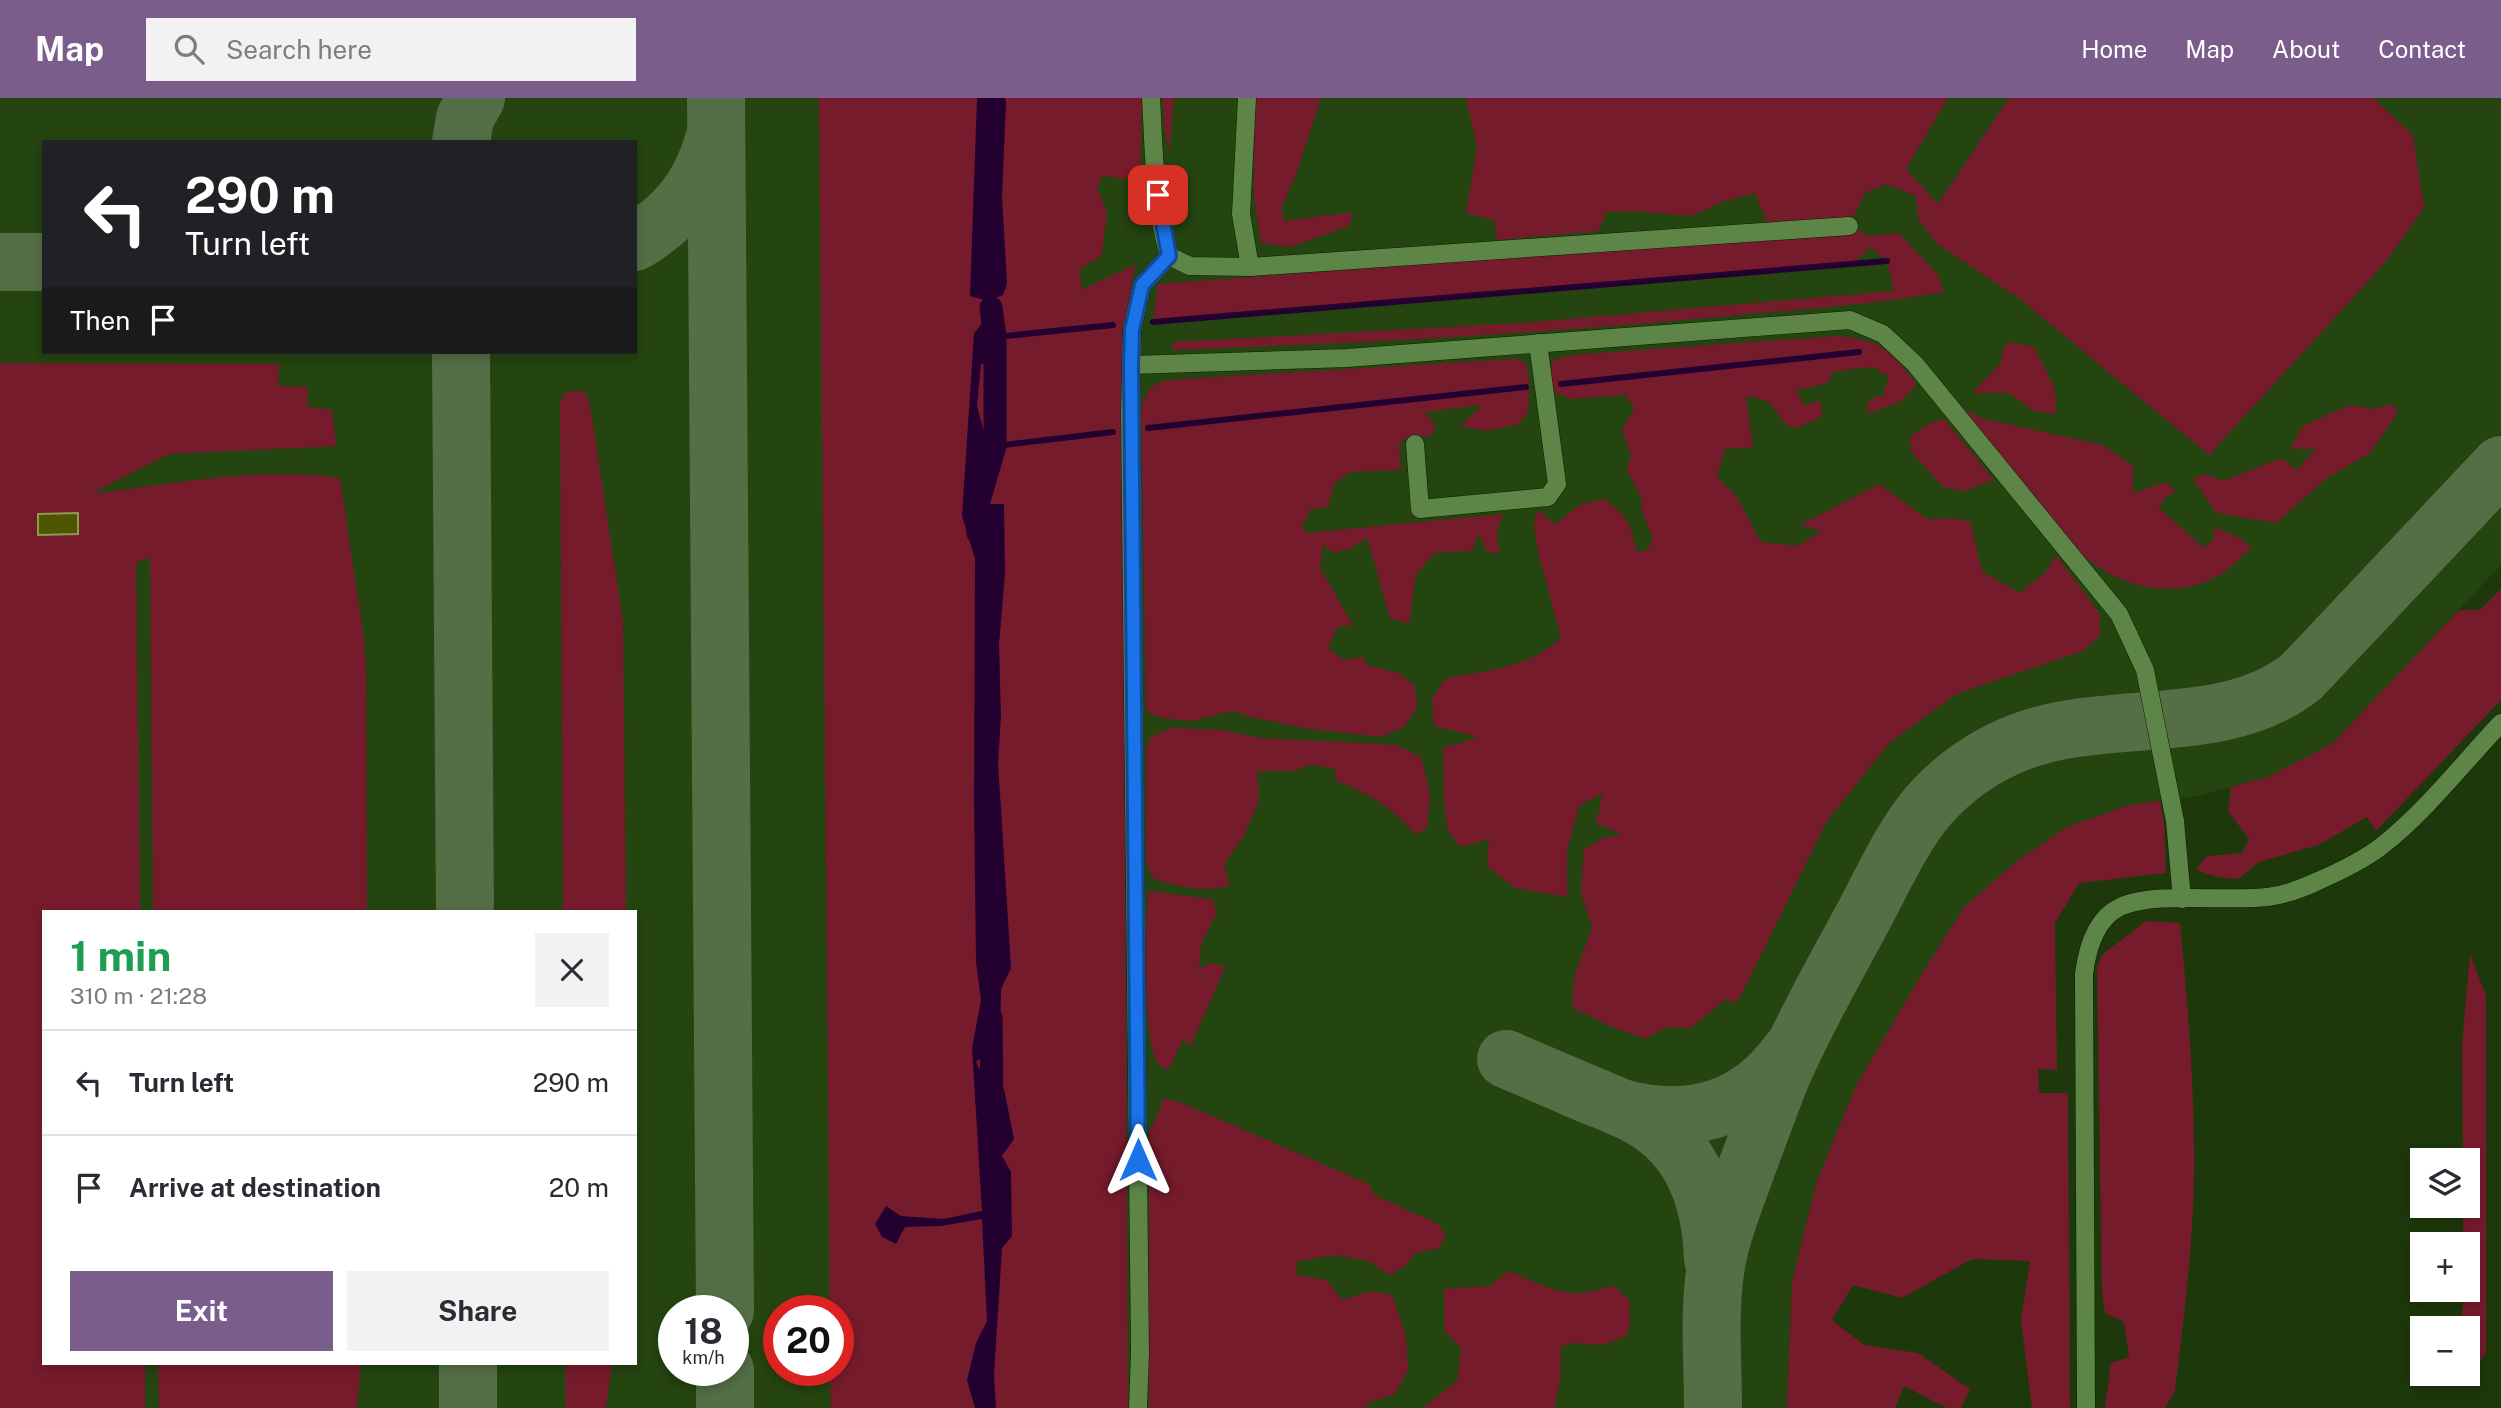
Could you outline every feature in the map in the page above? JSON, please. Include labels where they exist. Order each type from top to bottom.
[{"type":"lane","points":[[1151,98],[1155,174],[1164,237],[1169,256],[1190,266],[1250,267],[1849,226]]},
{"type":"lane","points":[[1247,98],[1241,214],[1250,267]]},
{"type":"lane","points":[[1138,1408],[1140,1353],[1131,365],[1132,330],[1142,285],[1169,256]]},
{"type":"lane","points":[[1131,365],[1347,358],[1850,320],[1883,334],[1915,364],[2119,614],[2144,670],[2175,821],[2182,899]]},
{"type":"lane","points":[[1415,444],[1420,509],[1548,497],[1557,484],[1538,343]]},
{"type":"lane","points":[[2086,1408],[2084,974],[2094,936],[2104,918],[2119,907],[2138,902],[2270,897],[2305,887],[2345,869],[2382,846],[2407,823],[2501,723]]},
{"type":"shaded area","points":[[0,98],[2501,98],[2501,565],[2332,744],[2268,777],[2199,796],[2129,805],[1792,1282],[1787,1408],[0,1408]]},
{"type":"shaded area","points":[[819,98],[1142,98],[1140,176],[1120,179],[1103,175],[1097,188],[1107,212],[1102,255],[1079,270],[1082,290],[1136,264],[1122,355],[1128,1408],[831,1408],[830,1386],[854,1386],[854,1295],[830,1295]]},
{"type":"shaded area","points":[[977,98],[1005,98],[1006,102],[1002,197],[1007,283],[1003,295],[991,300],[994,349],[988,364],[981,364],[977,406],[986,440],[995,446],[975,474],[978,504],[1004,504],[1005,572],[999,645],[1001,716],[998,762],[1011,968],[1001,989],[1000,1047],[993,1047],[976,1062],[987,1084],[1004,1089],[1014,1139],[1002,1156],[1011,1172],[1012,1236],[1002,1248],[994,1375],[996,1408],[975,1408],[967,1380],[976,1343],[987,1321],[982,1219],[941,1226],[905,1227],[896,1244],[882,1237],[875,1224],[886,1206],[901,1216],[943,1219],[982,1211],[972,1048],[981,1000],[976,962],[975,559],[962,516],[974,333],[985,314],[985,300],[970,296]]},
{"type":"shaded area","points":[[1163,98],[1174,98],[1169,152],[1164,127]]},
{"type":"shaded area","points":[[1254,98],[1321,98],[1297,172],[1281,208],[1285,221],[1353,212],[1349,226],[1290,247],[1261,243],[1254,199]]},
{"type":"shaded area","points":[[1466,98],[1948,98],[1906,169],[1938,204],[2009,98],[2373,98],[2413,135],[2424,208],[2384,264],[2209,455],[2020,299],[1936,243],[1918,218],[1916,196],[1886,184],[1865,193],[1849,226],[1869,236],[1899,233],[1938,275],[1944,292],[1826,307],[1574,329],[1173,350],[1173,342],[1520,323],[1894,291],[1887,261],[1871,247],[1853,264],[1153,322],[1158,284],[1774,238],[1755,193],[1725,201],[1691,216],[1633,211],[1606,212],[1599,231],[1497,240],[1495,221],[1466,213],[1477,147]]},
{"type":"shaded area","points":[[1837,336],[1875,344],[1891,355],[1917,384],[1900,402],[1866,414],[1869,400],[1883,395],[1889,377],[1873,367],[1834,371],[1827,383],[1797,390],[1803,405],[1820,401],[1823,416],[1798,428],[1787,426],[1769,402],[1746,395],[1753,447],[1725,449],[1717,476],[1738,499],[1761,542],[1798,546],[1822,531],[1800,525],[1879,484],[1927,519],[1970,521],[1982,571],[2019,593],[2043,575],[2057,556],[2100,614],[2100,635],[2083,651],[1956,694],[1889,743],[1827,821],[1740,997],[1734,1003],[1726,999],[1691,1028],[1666,1027],[1646,1039],[1612,1027],[1572,1007],[1575,974],[1592,927],[1581,893],[1584,849],[1601,839],[1621,834],[1596,823],[1603,793],[1579,806],[1567,851],[1567,897],[1515,888],[1487,866],[1489,839],[1460,847],[1447,828],[1443,748],[1479,737],[1434,726],[1432,698],[1446,678],[1522,662],[1549,648],[1561,638],[1538,551],[1534,524],[1538,510],[1555,524],[1580,505],[1604,499],[1627,521],[1637,552],[1647,550],[1653,539],[1642,512],[1641,497],[1627,470],[1631,454],[1622,430],[1634,409],[1626,395],[1571,399],[1555,392],[1550,375],[1552,361],[1571,355]]},
{"type":"shaded area","points":[[2009,342],[2034,347],[2055,389],[2056,414],[2034,411],[2009,393],[1972,393],[2001,363],[2003,349]]},
{"type":"shaded area","points":[[1515,359],[1526,363],[1529,377],[1528,411],[1519,424],[1488,431],[1460,426],[1483,405],[1424,412],[1435,429],[1429,436],[1404,438],[1399,445],[1401,470],[1350,472],[1334,484],[1328,507],[1311,509],[1302,525],[1306,533],[1503,514],[1497,530],[1499,555],[1486,550],[1478,533],[1472,551],[1434,553],[1416,575],[1409,624],[1390,618],[1367,538],[1352,548],[1334,553],[1323,544],[1320,568],[1353,625],[1337,627],[1328,648],[1343,660],[1363,657],[1367,665],[1398,673],[1415,686],[1417,707],[1404,727],[1381,737],[1304,728],[1233,711],[1191,721],[1160,718],[1146,711],[1141,407],[1155,384],[1182,379]]},
{"type":"shaded area","points":[[0,363],[279,364],[278,386],[307,387],[308,407],[332,410],[336,446],[169,454],[92,493],[249,475],[295,474],[340,478],[364,639],[366,671],[367,910],[153,910],[150,557],[136,563],[140,910],[42,910],[42,1365],[145,1365],[145,1408],[0,1408]]},
{"type":"shaded area","points":[[576,390],[586,394],[590,405],[623,621],[626,910],[563,910],[560,402],[565,393]]},
{"type":"shaded area","points":[[2393,404],[2398,412],[2370,453],[2326,479],[2276,523],[2216,513],[2193,479],[2205,474],[2224,481],[2281,458],[2296,470],[2317,449],[2290,449],[2303,426],[2350,405],[2373,409]]},
{"type":"shaded area","points":[[1962,408],[1983,419],[2103,445],[2133,466],[2133,493],[2167,482],[2176,493],[2168,495],[2158,507],[2204,548],[2215,537],[2214,527],[2240,538],[2252,547],[2224,572],[2191,586],[2155,588],[2120,579],[2104,571],[2075,547]]},
{"type":"shaded area","points":[[1944,419],[1994,480],[1964,491],[1943,487],[1911,451],[1910,437],[1928,424]]},
{"type":"shaded area","points":[[2501,589],[2501,700],[2376,831],[2367,817],[2318,845],[2259,862],[2238,879],[2218,877],[2196,870],[2207,856],[2242,853],[2249,839],[2228,811],[2231,787],[2268,777],[2332,744],[2459,610],[2480,610]]},
{"type":"shaded area","points":[[1171,728],[1222,730],[1260,738],[1396,745],[1421,757],[1430,794],[1427,828],[1416,835],[1399,817],[1380,803],[1336,781],[1335,768],[1309,765],[1294,771],[1257,771],[1259,800],[1244,836],[1224,864],[1229,885],[1200,889],[1152,878],[1146,862],[1146,752],[1150,737]]},
{"type":"shaded area","points":[[2160,801],[2164,823],[2166,873],[2079,883],[2055,923],[2057,1070],[2038,1069],[2039,1093],[2068,1093],[2070,1408],[2032,1408],[2021,1320],[2030,1261],[1972,1259],[1902,1298],[1853,1285],[1832,1320],[1864,1345],[1918,1353],[1970,1389],[1961,1408],[1947,1408],[1904,1386],[1895,1408],[1787,1408],[1792,1282],[1817,1181],[1857,1084],[1926,967],[1965,906],[2016,862],[2065,828],[2129,805]]},
{"type":"shaded area","points":[[1149,891],[1212,899],[1217,912],[1201,944],[1199,969],[1211,963],[1225,967],[1191,1045],[1183,1040],[1168,1071],[1156,1060],[1149,1027],[1146,927]]},
{"type":"shaded area","points":[[2146,921],[2180,923],[2193,1114],[2194,1172],[2189,1266],[2175,1391],[2165,1408],[2105,1408],[2111,1363],[2129,1357],[2124,1322],[2105,1313],[2102,1293],[2097,966],[2103,954]]},
{"type":"shaded area","points":[[2470,954],[2486,996],[2486,1353],[2480,1361],[2480,1316],[2462,1316],[2463,1302],[2480,1302],[2480,1232],[2463,1232],[2463,1218],[2480,1218],[2480,1148],[2463,1148],[2462,1045]]},
{"type":"shaded area","points":[[1162,1099],[1177,1101],[1369,1184],[1374,1195],[1438,1224],[1446,1235],[1439,1248],[1415,1253],[1404,1267],[1389,1275],[1369,1261],[1337,1255],[1298,1261],[1295,1274],[1326,1280],[1342,1300],[1371,1291],[1392,1295],[1406,1336],[1408,1370],[1395,1394],[1370,1402],[1365,1408],[1149,1408],[1149,1131],[1160,1111]]},
{"type":"shaded area","points":[[1509,1271],[1548,1288],[1572,1293],[1584,1293],[1613,1285],[1630,1301],[1630,1323],[1626,1336],[1603,1345],[1574,1343],[1561,1346],[1560,1382],[1554,1408],[1423,1408],[1458,1380],[1461,1348],[1444,1330],[1444,1289],[1489,1286]]},
{"type":"shaded area","points":[[158,1365],[361,1365],[357,1408],[159,1408]]},
{"type":"shaded area","points":[[565,1365],[612,1365],[606,1408],[566,1408]]},
{"type":"building","points":[[78,513],[78,534],[38,535],[38,514]]},
{"type":"waterway","points":[[1153,322],[1887,261]]},
{"type":"waterway","points":[[978,533],[978,504],[995,446],[995,337],[991,308]]},
{"type":"waterway","points":[[995,337],[1113,325]]},
{"type":"waterway","points":[[1561,384],[1859,352]]},
{"type":"waterway","points":[[1148,428],[1526,387]]},
{"type":"waterway","points":[[995,446],[1113,432]]},
{"type":"waterway","points":[[991,1018],[992,1117]]},
{"type":"taxiway","points":[[461,140],[465,118],[476,98]]},
{"type":"taxiway","points":[[716,98],[725,1295]]},
{"type":"taxiway","points":[[637,241],[662,223],[684,200],[701,174],[713,143]]},
{"type":"taxiway","points":[[0,262],[42,262]]},
{"type":"taxiway","points":[[461,354],[465,910]]},
{"type":"taxiway","points":[[1713,1408],[1714,1278],[1731,1212],[1784,1070],[1802,1032],[1893,860],[1929,805],[1971,768],[2020,742],[2054,732],[2091,726],[2202,715],[2237,708],[2270,696],[2301,677],[2501,465]]},
{"type":"taxiway","points":[[1621,1108],[1670,1115],[1715,1109],[1755,1089],[1773,1073],[1789,1053]]},
{"type":"taxiway","points":[[1506,1059],[1634,1114],[1659,1129],[1674,1144],[1696,1178],[1708,1217],[1713,1259]]},
{"type":"taxiway","points":[[468,1365],[468,1408]]},
{"type":"taxiway","points":[[725,1386],[725,1408]]},
{"type":"route","points":[[1138,1160],[1130,413],[1132,330],[1142,285],[1169,256],[1158,195]]}]
